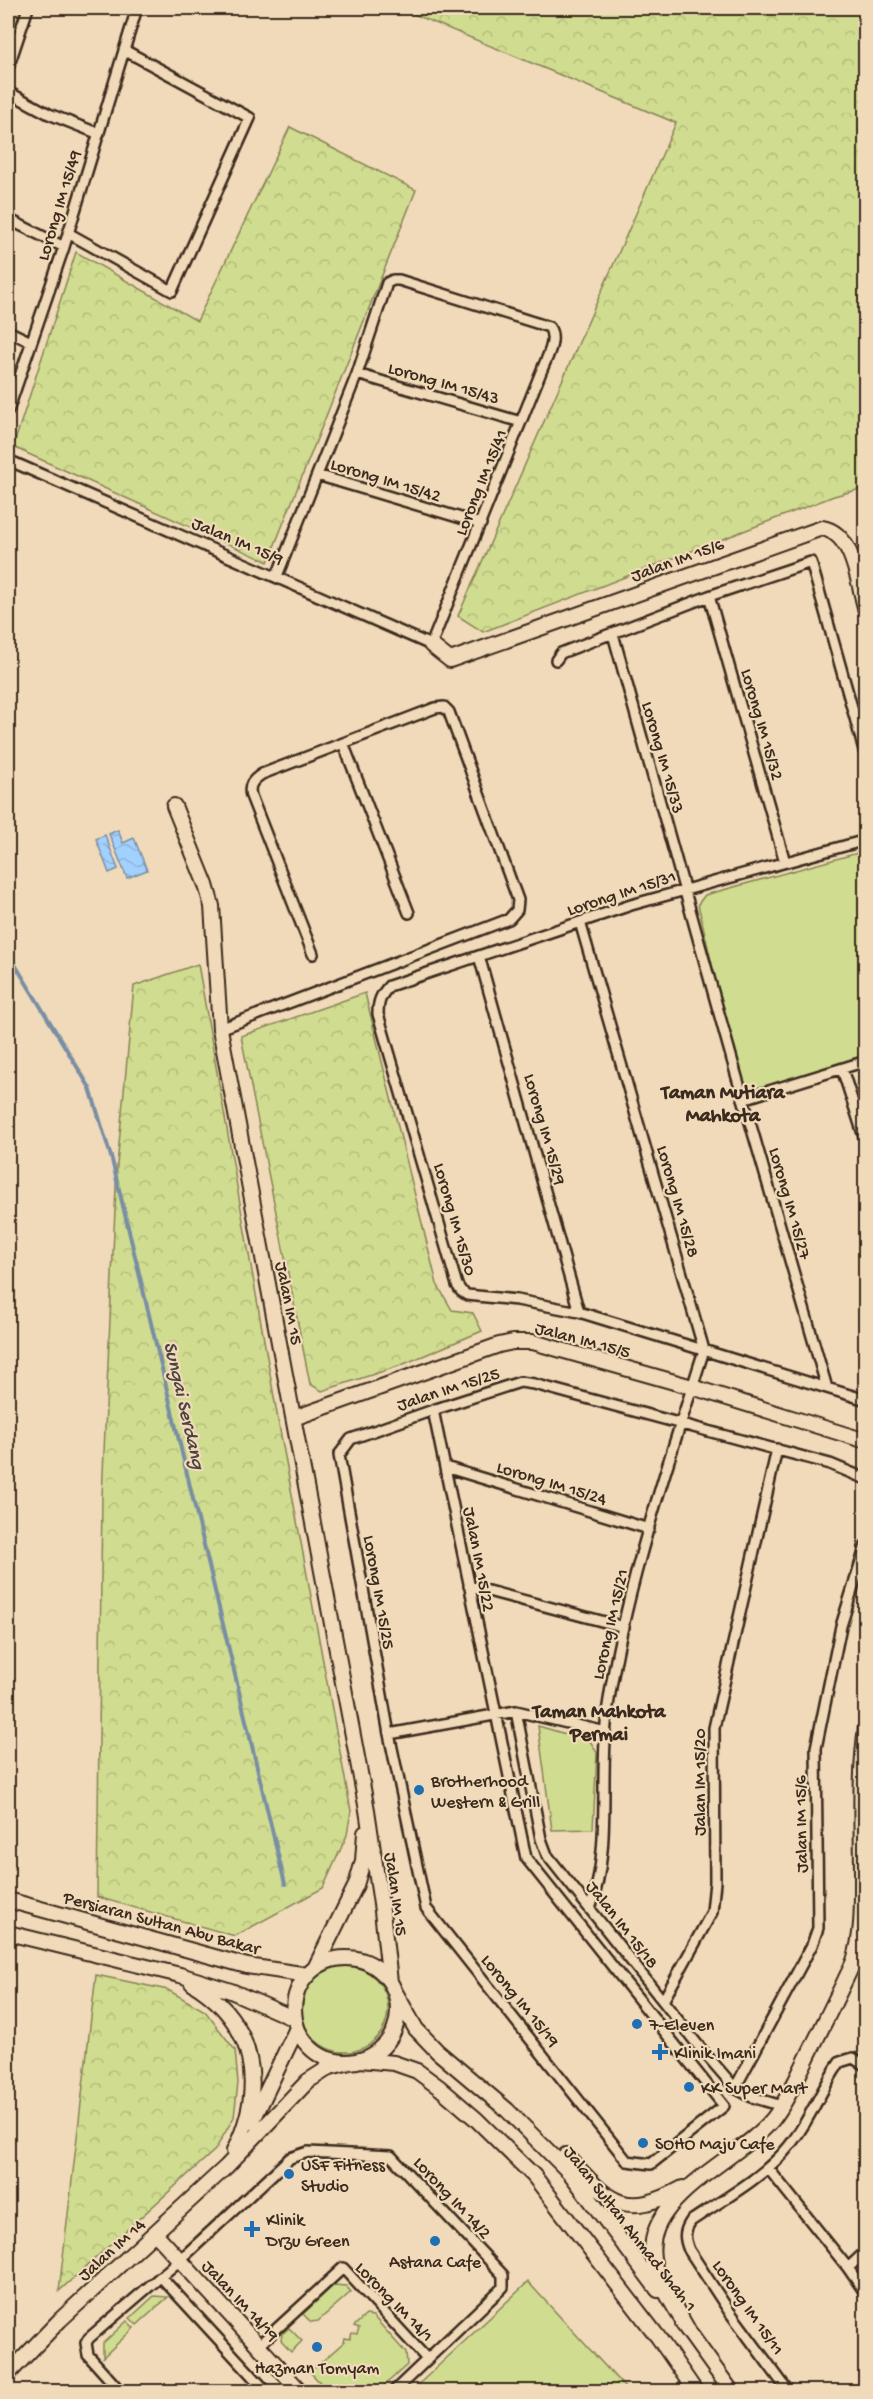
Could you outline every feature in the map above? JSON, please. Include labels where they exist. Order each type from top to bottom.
[{"type":"street","points":[[8,68],[28,8]]},
{"type":"street","name":"Lorong IM 15/49","points":[[8,411],[64,247],[137,8]]},
{"type":"street","points":[[68,233],[172,291],[250,118],[124,50]]},
{"type":"street","points":[[8,92],[49,114],[97,133]]},
{"type":"street","points":[[8,219],[64,247]]},
{"type":"street","name":"Lorong IM 15/41","points":[[357,374],[387,283],[393,280],[549,327],[551,330],[553,340],[431,645]]},
{"type":"street","points":[[8,332],[31,342]]},
{"type":"street","points":[[277,576],[357,374]]},
{"type":"street","name":"Lorong IM 15/43","points":[[357,374],[521,422]]},
{"type":"street","name":"Jalan IM 15/9","points":[[8,460],[431,645],[450,660]]},
{"type":"street","name":"Lorong IM 15/42","points":[[317,475],[481,524]]},
{"type":"street","name":"Jalan IM 15/6","points":[[450,660],[822,528],[837,532],[846,543],[866,611]]},
{"type":"street","points":[[556,660],[561,653],[709,596],[811,562],[866,757]]},
{"type":"street","name":"Lorong IM 15/32","points":[[709,596],[785,862]]},
{"type":"street","name":"Lorong IM 15/33","points":[[612,634],[685,889]]},
{"type":"street","points":[[220,1029],[509,919],[517,910],[518,900],[449,712],[444,707],[435,708],[262,774],[251,784],[249,790],[314,954]]},
{"type":"street","points":[[343,743],[409,913]]},
{"type":"street","name":"Jalan IM 15","points":[[174,806],[203,876],[212,906],[220,1029],[367,1810],[393,1987]]},
{"type":"street","name":"Lorong IM 15/31","points":[[389,986],[685,889],[866,840]]},
{"type":"street","name":"Lorong IM 15/27","points":[[685,889],[743,1100],[827,1388]]},
{"type":"street","name":"Lorong IM 15/28","points":[[580,922],[704,1350]]},
{"type":"street","name":"Lorong IM 15/29","points":[[478,956],[579,1312]]},
{"type":"street","name":"Lorong IM 15/30","points":[[389,986],[381,995],[378,1014],[457,1285],[461,1292],[467,1295],[517,1300],[579,1312],[866,1400]]},
{"type":"street","points":[[743,1100],[866,1061]]},
{"type":"street","points":[[842,1069],[866,1143]]},
{"type":"street","name":"Jalan IM 15/5","points":[[294,1418],[471,1354],[513,1342],[533,1342],[866,1440]]},
{"type":"street","name":"Lorong IM 15/21","points":[[590,1909],[596,1891],[603,1834],[608,1707],[624,1627],[650,1529],[704,1350]]},
{"type":"street","name":"Jalan IM 15/25","points":[[339,1455],[351,1439],[520,1382],[681,1422],[830,1464],[866,1479]]},
{"type":"street","name":"Jalan IM 15/22","points":[[433,1410],[495,1714]]},
{"type":"street","name":"Jalan IM 15/20","points":[[663,2001],[712,1912],[716,1835],[714,1728],[777,1449]]},
{"type":"street","name":"Lorong IM 15/25","points":[[339,1455],[389,1734]]},
{"type":"street","name":"Lorong IM 15/24","points":[[445,1467],[650,1529]]},
{"type":"street","name":"Jalan IM 15/6","points":[[735,2088],[812,1945],[818,1928],[816,1748],[842,1626],[866,1545]]},
{"type":"street","points":[[469,1586],[624,1627]]},
{"type":"street","points":[[389,1734],[516,1711],[606,1732]]},
{"type":"street","name":"Jalan IM 15/18","points":[[516,1711],[543,1846],[547,1855],[735,2088],[752,2097],[782,2106]]},
{"type":"street","name":"Lorong IM 15/19","points":[[389,1734],[426,1908],[627,2161],[651,2164],[724,2106],[526,1858],[495,1714]]},
{"type":"street","points":[[689,2332],[656,2270],[652,2252],[653,2241],[662,2216],[675,2201],[762,2131],[782,2106],[834,2004],[859,1946],[862,1911],[866,1727]]},
{"type":"street","name":"Jalan IM 15","points":[[311,1972],[356,1885],[363,1861],[367,1810]]},
{"type":"street","name":"Persiaran Sultan Abu Bakar","points":[[8,1900],[247,1966],[311,1972]]},
{"type":"street","points":[[8,1933],[231,1991],[296,2024]]},
{"type":"street","points":[[355,2061],[368,2057],[383,2046],[394,2031],[398,2012],[393,1987],[378,1968],[360,1960],[342,1958],[332,1960],[311,1972],[302,1982],[295,2000],[296,2024],[307,2045],[331,2060],[394,2063],[417,2071],[440,2088],[493,2135],[534,2176],[658,2337],[696,2391]]},
{"type":"street","points":[[180,1976],[228,2011],[238,2028],[248,2057],[252,2087],[250,2107],[245,2126],[226,2167]]},
{"type":"street","name":"Jalan Sultan Ahmad Shah 1","points":[[393,1987],[416,2029],[438,2052],[507,2110],[571,2174],[732,2391]]},
{"type":"street","name":"Jalan IM 14","points":[[240,2151],[296,2024]]},
{"type":"street","points":[[866,2066],[853,2058],[840,2062],[801,2130],[768,2168],[866,2294]]},
{"type":"street","name":"Jalan IM 14","points":[[8,2374],[60,2320],[226,2167],[308,2080],[330,2067],[355,2061]]},
{"type":"street","points":[[507,2110],[545,2136],[602,2192],[620,2203],[649,2204],[702,2178]]},
{"type":"street","name":"Lorong IM 14/2","points":[[122,2391],[94,2362],[86,2349],[89,2338],[180,2260],[290,2158],[308,2152],[385,2154],[395,2159],[500,2270],[504,2281],[499,2291],[427,2359]]},
{"type":"street","name":"Lorong IM 15/11","points":[[768,2168],[691,2221],[686,2228],[685,2239],[689,2250],[729,2311],[789,2391]]},
{"type":"street","name":"Jalan IM 14/19","points":[[155,2233],[301,2391]]},
{"type":"street","points":[[848,2268],[866,2251]]},
{"type":"street","name":"Lorong IM 14/1","points":[[259,2345],[343,2268],[427,2359]]},
{"type":"street","points":[[161,2277],[267,2391]]},
{"type":"street","points":[[395,2391],[427,2359]]},
{"type":"green space","points":[[8,8],[28,8],[8,68]]},
{"type":"green space","points":[[399,8],[865,8],[865,488],[834,496],[483,632],[458,616],[676,123]]},
{"type":"green space","points":[[290,127],[416,190],[268,562],[13,447],[76,252],[197,321]]},
{"type":"green space","points":[[865,851],[865,1061],[743,1099],[698,904],[705,895]]},
{"type":"green space","points":[[198,964],[277,1414],[351,1811],[347,1835],[323,1888],[235,1936],[97,1897],[102,1496],[117,1165],[134,986]]},
{"type":"green space","points":[[365,993],[437,1284],[452,1310],[473,1313],[482,1331],[399,1366],[322,1391],[310,1384],[241,1036]]},
{"type":"green space","points":[[538,1726],[590,1741],[597,1752],[593,1829],[552,1830]]},
{"type":"green space","points":[[345,1966],[369,1973],[381,1985],[388,2009],[381,2033],[369,2045],[345,2052],[321,2045],[309,2033],[302,2009],[309,1985],[321,1973]]},
{"type":"green space","points":[[96,1975],[168,1990],[205,2011],[235,2050],[238,2083],[234,2117],[215,2150],[59,2291]]},
{"type":"green space","points":[[528,2282],[628,2391],[411,2391],[422,2381]]},
{"type":"green space","points":[[334,2285],[346,2286],[351,2292],[318,2321],[311,2322],[303,2314]]},
{"type":"green space","points":[[154,2296],[168,2297],[137,2325],[130,2318]]},
{"type":"green space","points":[[366,2315],[373,2316],[406,2353],[407,2365],[378,2391],[328,2391],[310,2372],[344,2342],[345,2338],[350,2339],[352,2333],[357,2334],[359,2328],[354,2326]]},
{"type":"green space","points":[[127,2321],[134,2328],[103,2357],[103,2343]]},
{"type":"green space","points":[[289,2328],[302,2341],[291,2352],[281,2341],[282,2334]]},
{"type":"water","points":[[118,830],[123,843],[134,838],[147,870],[127,878],[109,834]]},
{"type":"water","points":[[105,835],[118,869],[109,873],[96,839]]},
{"type":"waterway","name":"Sungai Serdang","points":[[8,953],[90,1088],[112,1160],[285,1884]]},
{"type":"place","name":"Brotherhood Western & Grill","points":[[419,1790]]},
{"type":"place","name":"7-Eleven","points":[[637,2024]]},
{"type":"place","name":"Klinik Imani","points":[[660,2052]]},
{"type":"place","name":"KK Super Mart","points":[[689,2087]]},
{"type":"place","name":"SOHO Maju Cafe","points":[[643,2143]]},
{"type":"place","name":"USF Fitness Studio","points":[[289,2174]]},
{"type":"place","name":"Klinik Drzu Green","points":[[252,2229]]},
{"type":"place","name":"Astana Cafe","points":[[435,2241]]},
{"type":"place","name":"Hazman Tomyam","points":[[317,2347]]},
{"type":"district","name":"Taman Mutiara Mahkota","points":[[723,1102]]},
{"type":"district","name":"Taman Mahkota Permai","points":[[599,1722]]}]
